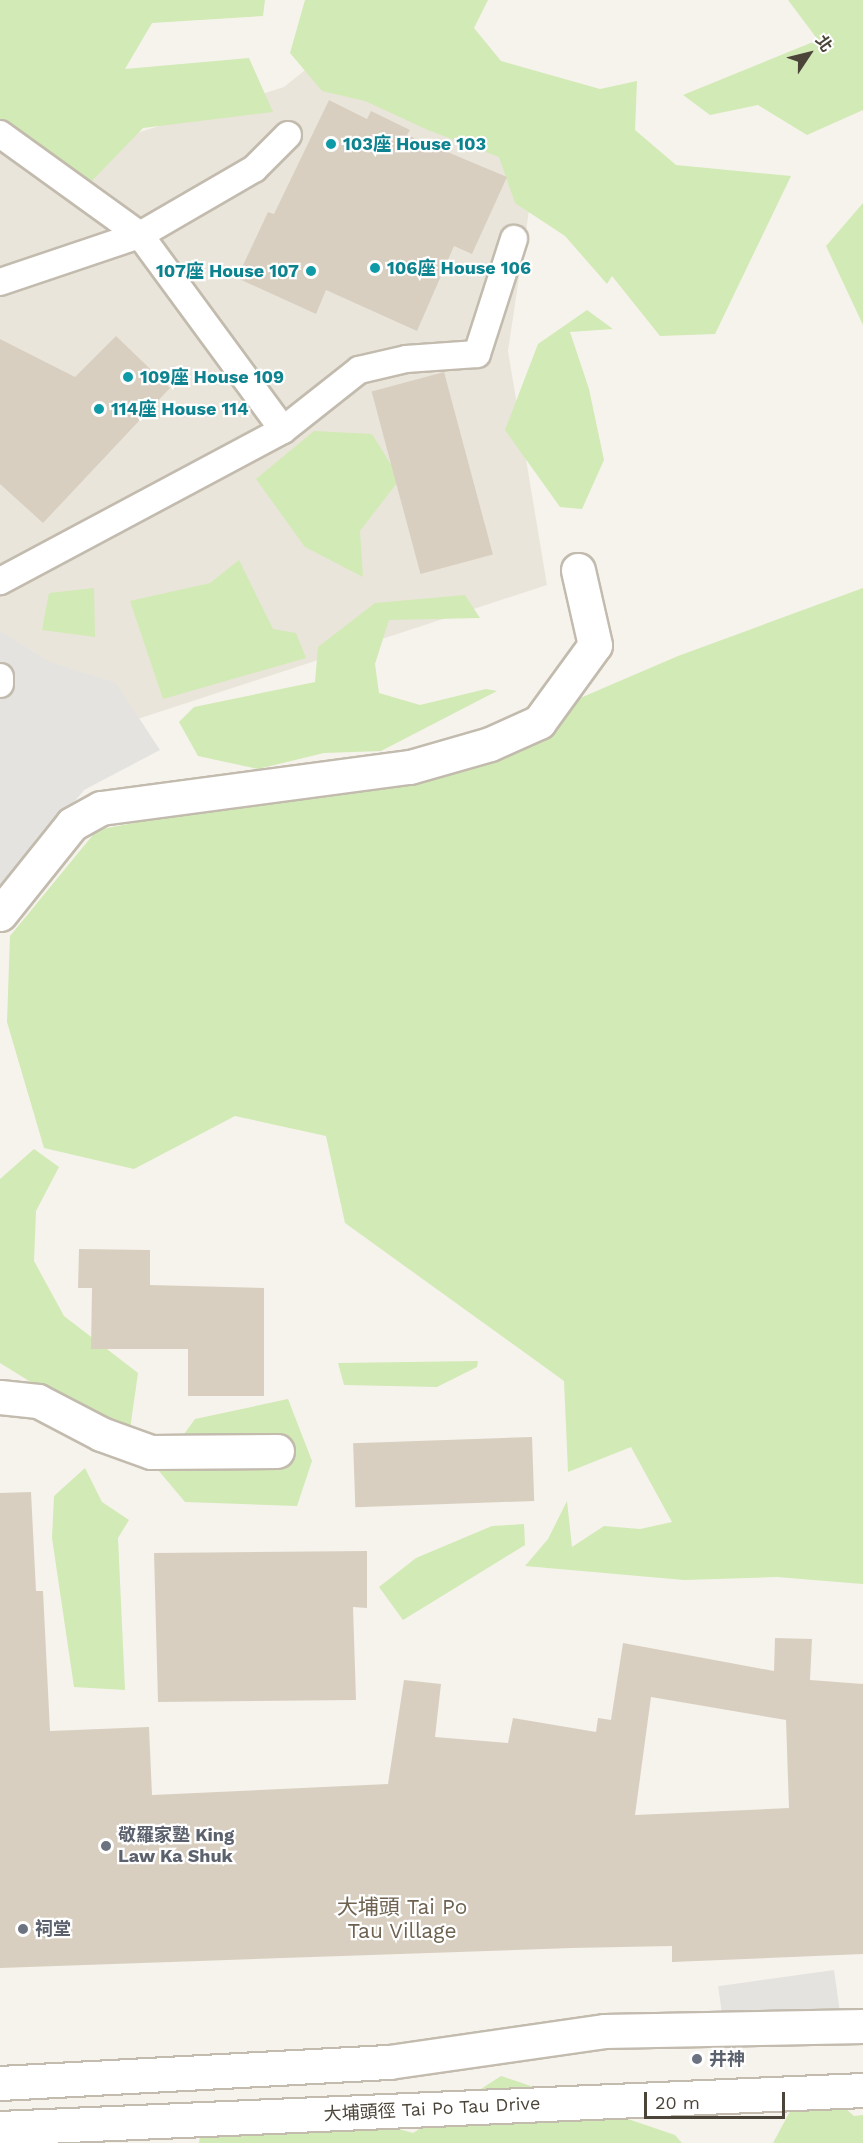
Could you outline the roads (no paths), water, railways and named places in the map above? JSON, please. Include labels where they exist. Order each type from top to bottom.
[{"type":"street","points":[[0,914],[72,824],[101,808],[410,767],[490,744],[538,722],[595,645],[578,570]]},
{"type":"street","points":[[0,1397],[38,1401],[101,1434],[151,1452],[277,1451]]},
{"type":"street","points":[[0,2083],[389,2062],[604,2031],[863,2026]]},
{"type":"street","name":"大埔頭徑 Tai Po Tau Drive","points":[[0,2128],[863,2090]]},
{"type":"lane","points":[[0,134],[140,235],[283,430]]},
{"type":"lane","points":[[0,282],[140,235],[254,169],[288,135]]},
{"type":"lane","points":[[0,581],[283,430],[359,370],[406,359],[477,354],[514,239]]},
{"type":"lane","points":[[0,677],[0,684]]},
{"type":"place","name":"103座 House 103","points":[[331,144]]},
{"type":"place","name":"106座 House 106","points":[[375,268]]},
{"type":"place","name":"107座 House 107","points":[[311,271]]},
{"type":"place","name":"109座 House 109","points":[[128,377]]},
{"type":"place","name":"114座 House 114","points":[[99,409]]},
{"type":"place","name":"敬羅家塾 King Law Ka Shuk","points":[[106,1846]]},
{"type":"place","name":"祠堂","points":[[23,1929]]},
{"type":"place","name":"井神","points":[[697,2059]]},
{"type":"district","name":"大埔頭 Tai Po Tau Village","points":[[402,1919]]}]
